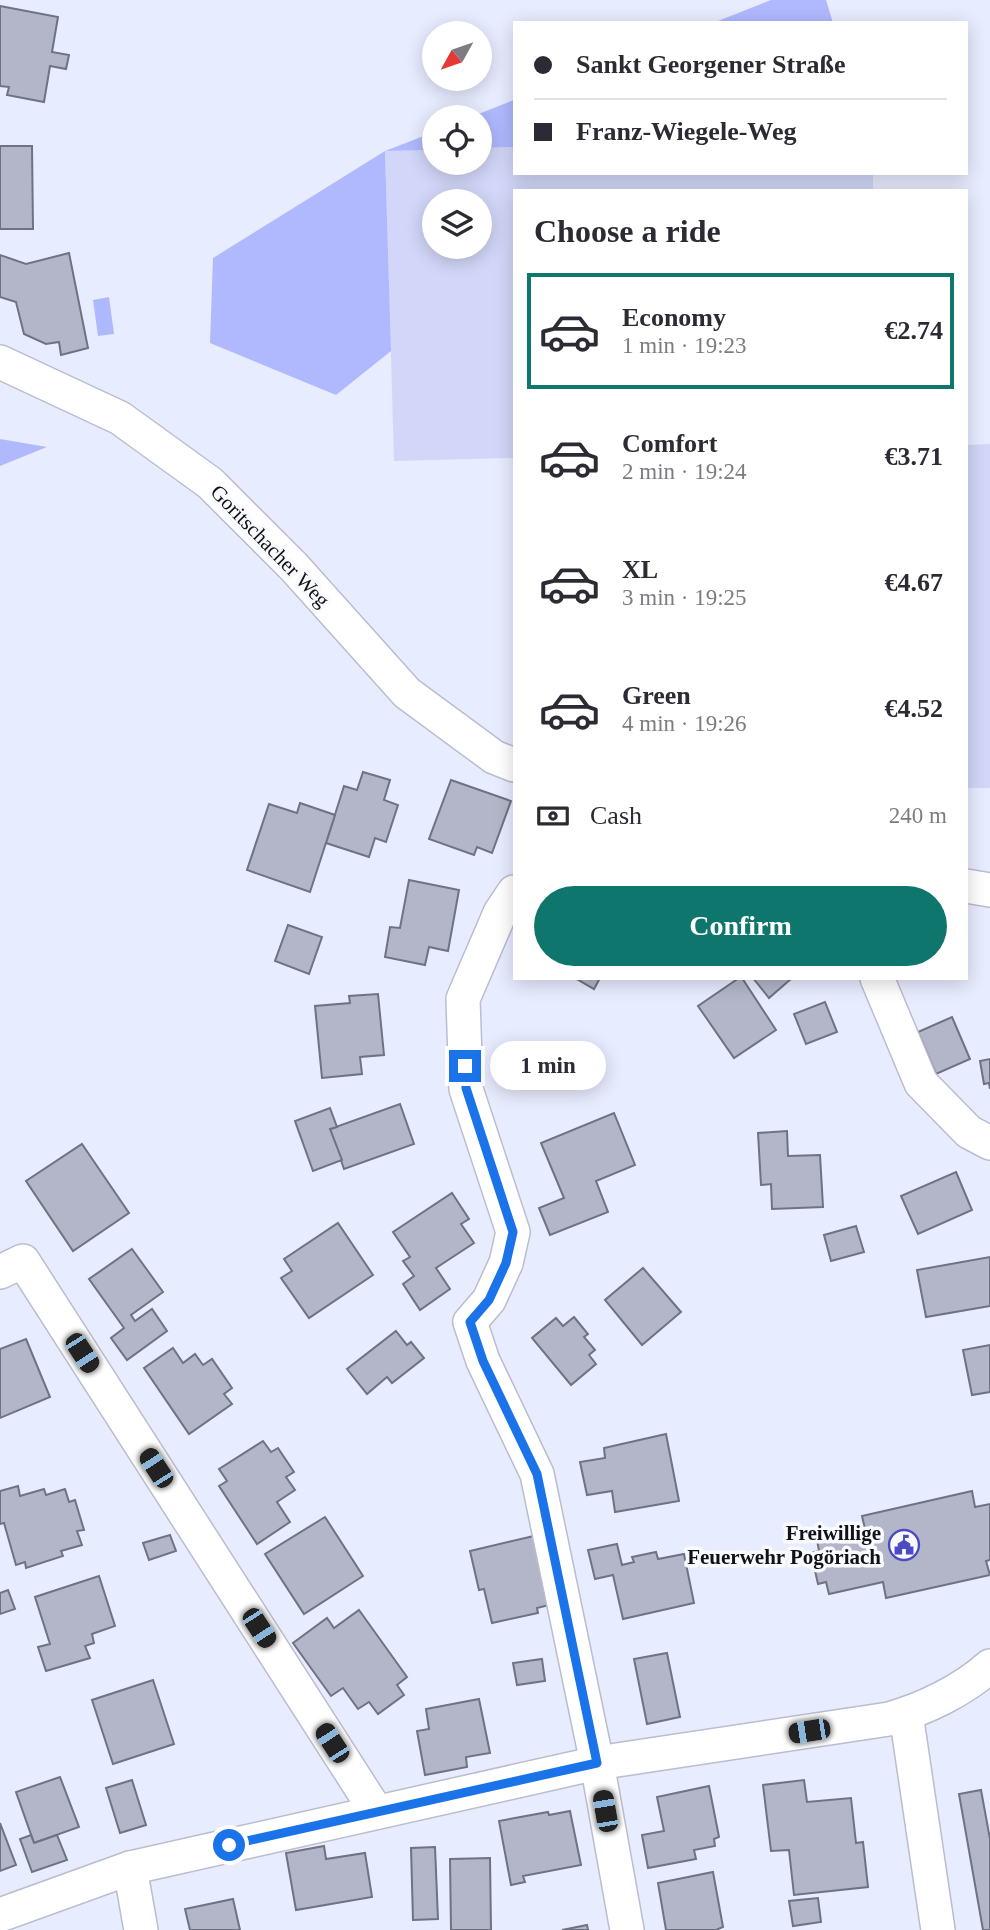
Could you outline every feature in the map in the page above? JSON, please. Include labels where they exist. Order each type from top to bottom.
[{"type":"street","name":"Goritschacher Weg","points":[[0,362],[120,418],[210,483],[294,567],[407,693],[494,757],[513,765]]},
{"type":"street","points":[[968,886],[990,890]]},
{"type":"street","points":[[513,894],[500,913],[463,999],[466,1088],[513,1232],[506,1263],[489,1300],[470,1322],[483,1361],[537,1474],[597,1763],[627,1930]]},
{"type":"street","points":[[878,980],[920,1083],[969,1132],[990,1143]]},
{"type":"street","points":[[0,1272],[23,1261],[376,1811]]},
{"type":"street","points":[[0,1915],[130,1868],[376,1811],[597,1763],[906,1714],[972,1682],[990,1666]]},
{"type":"street","points":[[906,1714],[937,1930]]},
{"type":"street","points":[[130,1868],[141,1930]]},
{"type":"shaded area","points":[[771,0],[826,0],[832,21],[718,21]]},
{"type":"shaded area","points":[[513,100],[513,147],[492,148],[492,109]]},
{"type":"shaded area","points":[[422,137],[422,150],[385,151]]},
{"type":"shaded area","points":[[513,147],[513,175],[873,175],[873,189],[513,189],[513,458],[394,461],[385,151],[422,150],[422,175],[492,175],[492,148]]},
{"type":"shaded area","points":[[385,151],[391,351],[336,395],[210,343],[213,258]]},
{"type":"shaded area","points":[[109,297],[114,334],[98,336],[93,300]]},
{"type":"shaded area","points":[[0,439],[47,447],[0,466]]},
{"type":"shaded area","points":[[990,444],[990,788],[968,788],[968,445]]},
{"type":"building","points":[[0,6],[58,17],[52,52],[69,55],[66,69],[50,66],[44,102],[7,95],[9,87],[0,86]]},
{"type":"building","points":[[0,146],[32,146],[33,229],[0,229]]},
{"type":"building","points":[[69,253],[88,348],[61,355],[59,342],[46,344],[24,334],[16,302],[0,297],[0,255],[26,264]]},
{"type":"building","points":[[363,772],[390,780],[384,800],[398,805],[386,842],[375,838],[369,857],[326,843],[344,786],[357,790]]},
{"type":"building","points":[[451,780],[511,801],[492,853],[477,847],[474,855],[429,839]]},
{"type":"building","points":[[300,803],[335,815],[310,892],[247,870],[269,804],[297,813]]},
{"type":"building","points":[[409,880],[459,890],[448,951],[429,947],[425,965],[385,957],[390,927],[400,928]]},
{"type":"building","points":[[288,925],[322,937],[309,974],[275,961]]},
{"type":"building","points":[[578,980],[599,980],[594,989]]},
{"type":"building","points":[[736,980],[743,980],[776,1030],[734,1058],[698,1006]]},
{"type":"building","points":[[755,980],[790,980],[769,998]]},
{"type":"building","points":[[378,994],[384,1055],[360,1057],[362,1074],[322,1078],[315,1006],[350,1003],[349,996]]},
{"type":"building","points":[[825,1002],[837,1032],[806,1044],[794,1014]]},
{"type":"building","points":[[952,1017],[970,1059],[936,1074],[918,1032]]},
{"type":"building","points":[[990,1059],[990,1089],[989,1083],[984,1084],[980,1061]]},
{"type":"building","points":[[400,1104],[414,1144],[344,1169],[330,1129]]},
{"type":"building","points":[[330,1108],[337,1127],[330,1129],[342,1160],[313,1171],[295,1121]]},
{"type":"building","points":[[614,1113],[635,1165],[596,1181],[608,1212],[550,1235],[539,1208],[564,1198],[541,1143]]},
{"type":"building","points":[[787,1131],[788,1156],[820,1155],[823,1207],[772,1209],[771,1184],[761,1185],[758,1133]]},
{"type":"building","points":[[82,1144],[129,1213],[73,1251],[26,1181]]},
{"type":"building","points":[[956,1172],[972,1210],[918,1234],[901,1196]]},
{"type":"building","points":[[452,1193],[469,1219],[461,1224],[474,1243],[436,1268],[450,1289],[420,1310],[403,1284],[414,1276],[403,1261],[410,1257],[393,1232]]},
{"type":"building","points":[[338,1223],[373,1275],[309,1318],[281,1278],[292,1271],[284,1259]]},
{"type":"building","points":[[856,1226],[864,1252],[831,1261],[824,1235]]},
{"type":"building","points":[[132,1249],[163,1292],[131,1315],[135,1321],[152,1309],[167,1331],[127,1360],[111,1338],[124,1328],[89,1279]]},
{"type":"building","points":[[990,1257],[990,1306],[926,1317],[917,1270]]},
{"type":"building","points":[[643,1268],[681,1312],[642,1345],[605,1300]]},
{"type":"building","points":[[574,1317],[588,1334],[584,1337],[595,1350],[589,1355],[596,1364],[571,1385],[532,1338],[556,1318],[563,1326]]},
{"type":"building","points":[[396,1331],[407,1345],[411,1342],[424,1358],[392,1383],[387,1377],[367,1394],[347,1369]]},
{"type":"building","points":[[26,1339],[50,1397],[0,1418],[0,1349]]},
{"type":"building","points":[[990,1345],[990,1392],[972,1395],[963,1350]]},
{"type":"building","points":[[173,1348],[183,1363],[195,1354],[203,1365],[212,1359],[232,1388],[224,1394],[232,1404],[189,1434],[144,1368]]},
{"type":"building","points":[[666,1434],[679,1501],[615,1512],[612,1491],[587,1495],[580,1462],[605,1458],[604,1448]]},
{"type":"building","points":[[263,1441],[271,1452],[278,1448],[294,1472],[286,1477],[295,1490],[277,1502],[290,1522],[257,1544],[219,1486],[227,1481],[219,1469]]},
{"type":"building","points":[[18,1486],[20,1496],[44,1489],[46,1495],[65,1489],[69,1502],[75,1500],[84,1530],[77,1531],[82,1545],[61,1551],[63,1556],[26,1568],[25,1562],[16,1565],[4,1523],[0,1524],[0,1491]]},
{"type":"building","name":"Freiwillige Feuerwehr Pogöriach","points":[[972,1491],[975,1507],[990,1504],[990,1560],[986,1561],[990,1575],[886,1598],[883,1582],[829,1594],[826,1582],[818,1584],[811,1553],[819,1551],[817,1540],[865,1529],[862,1516]]},
{"type":"building","points":[[325,1517],[363,1576],[304,1614],[265,1554]]},
{"type":"building","points":[[170,1535],[176,1551],[149,1560],[143,1543]]},
{"type":"building","points":[[538,1535],[553,1604],[537,1608],[538,1613],[492,1623],[484,1589],[479,1590],[470,1551]]},
{"type":"building","points":[[617,1544],[622,1565],[634,1562],[632,1557],[656,1552],[658,1559],[684,1554],[694,1603],[623,1619],[613,1575],[595,1579],[588,1550]]},
{"type":"building","points":[[99,1576],[115,1626],[92,1634],[94,1643],[85,1646],[90,1658],[46,1671],[38,1647],[50,1644],[35,1597]]},
{"type":"building","points":[[8,1590],[15,1609],[0,1614],[0,1593]]},
{"type":"building","points":[[359,1610],[407,1677],[397,1685],[404,1695],[378,1714],[369,1702],[358,1709],[343,1688],[331,1696],[293,1643],[327,1618],[334,1628]]},
{"type":"building","points":[[667,1653],[680,1717],[647,1724],[634,1659]]},
{"type":"building","points":[[542,1659],[545,1681],[517,1685],[513,1663]]},
{"type":"building","points":[[153,1680],[174,1744],[113,1764],[92,1700]]},
{"type":"building","points":[[479,1699],[490,1753],[466,1757],[467,1767],[425,1775],[417,1731],[429,1729],[426,1709]]},
{"type":"building","points":[[60,1777],[79,1827],[34,1843],[16,1792]]},
{"type":"building","points":[[132,1780],[146,1825],[120,1833],[106,1788]]},
{"type":"building","points":[[804,1780],[807,1802],[851,1798],[856,1843],[863,1842],[868,1887],[794,1895],[789,1850],[771,1851],[763,1785]]},
{"type":"building","points":[[709,1786],[719,1837],[714,1839],[715,1846],[694,1850],[696,1859],[648,1868],[642,1835],[664,1831],[657,1797]]},
{"type":"building","points":[[981,1790],[990,1839],[990,1930],[983,1930],[959,1794]]},
{"type":"building","points":[[570,1811],[581,1865],[523,1876],[525,1882],[511,1885],[499,1821]]},
{"type":"building","points":[[0,1823],[16,1865],[0,1871]]},
{"type":"building","points":[[31,1835],[34,1843],[57,1835],[67,1860],[32,1872],[20,1839]]},
{"type":"building","points":[[324,1846],[326,1859],[365,1853],[372,1897],[296,1910],[286,1853]]},
{"type":"building","points":[[435,1847],[438,1919],[413,1920],[411,1848]]},
{"type":"building","points":[[490,1858],[491,1930],[451,1930],[450,1859]]},
{"type":"building","points":[[713,1872],[723,1927],[716,1930],[666,1930],[658,1883]]},
{"type":"building","points":[[818,1898],[821,1922],[793,1926],[789,1901]]},
{"type":"building","points":[[233,1899],[240,1930],[190,1930],[185,1909]]},
{"type":"building","points":[[587,1925],[588,1930],[562,1930]]},
{"type":"place","name":"Freiwillige Feuerwehr Pogöriach","points":[[904,1545]]},
{"type":"route","points":[[229,1845],[597,1763],[537,1474],[483,1361],[470,1322],[489,1300],[506,1263],[513,1232],[466,1088],[465,1066]]}]
